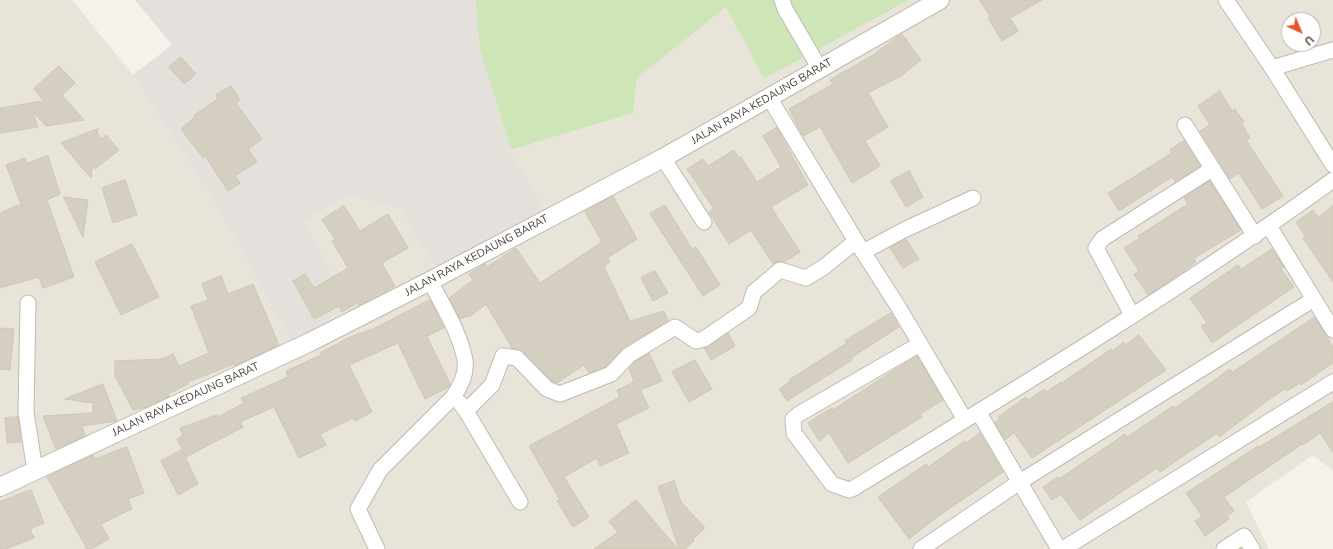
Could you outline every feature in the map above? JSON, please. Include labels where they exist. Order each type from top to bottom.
[{"type":"street","points":[[782,0],[785,9],[820,69]]},
{"type":"street","name":"JALAN RAYA KEDAUNG BARAT","points":[[0,487],[310,342],[430,281],[663,158],[770,99],[940,0]]},
{"type":"street","points":[[1226,0],[1272,68],[1333,165]]},
{"type":"street","points":[[1272,68],[1333,50]]},
{"type":"street","points":[[770,99],[965,420]]},
{"type":"street","points":[[1185,125],[1255,236]]},
{"type":"street","points":[[663,158],[704,222]]},
{"type":"street","points":[[1132,315],[1096,248],[1102,239],[1212,169]]},
{"type":"street","points":[[920,344],[799,414],[793,420],[794,434],[832,484],[849,490],[979,413],[1255,236],[1333,180]]},
{"type":"street","points":[[466,411],[492,385],[503,356],[518,358],[547,389],[560,394],[611,374],[629,355],[675,327],[696,341],[704,339],[749,308],[754,292],[780,270],[806,278],[860,246],[904,230],[973,198]]},
{"type":"street","points":[[1269,226],[1333,330]]},
{"type":"street","points":[[377,549],[358,509],[380,470],[453,397],[462,386],[466,361],[457,334],[430,281]]},
{"type":"street","points":[[921,549],[1018,482],[1314,299]]},
{"type":"street","points":[[28,304],[26,412],[35,471]]},
{"type":"street","points":[[1063,549],[1333,382]]},
{"type":"street","points":[[453,397],[466,411],[520,502]]},
{"type":"street","points":[[979,413],[1018,482],[1059,549]]},
{"type":"street","points":[[1224,549],[1244,536],[1252,549]]},
{"type":"shaded area","points":[[0,0],[72,0],[133,75],[216,204],[292,341],[350,306],[304,221],[349,197],[400,209],[436,266],[545,210],[511,150],[633,113],[637,78],[726,6],[764,79],[909,0],[1333,0],[1333,470],[1313,455],[1246,502],[1269,549],[0,549]]},
{"type":"shaded area","points":[[135,0],[475,0],[480,51],[511,150],[545,210],[436,267],[400,209],[349,197],[304,221],[350,306],[292,342],[216,204],[133,75],[172,45]]},
{"type":"green space","points":[[475,0],[909,0],[764,79],[726,7],[637,78],[633,113],[511,150],[480,51]]},
{"type":"building","points":[[980,0],[1042,0],[1010,18],[1018,31],[1002,41],[988,18],[990,17]]},
{"type":"building","points":[[902,34],[921,60],[901,76],[868,93],[888,127],[865,141],[880,166],[852,183],[820,127],[803,136],[789,109],[833,84],[830,80],[873,55]]},
{"type":"building","points":[[181,57],[196,74],[184,84],[169,67]]},
{"type":"building","points":[[59,66],[75,83],[62,95],[84,120],[46,126],[33,112],[38,127],[0,133],[0,108],[44,101],[34,89]]},
{"type":"building","points":[[231,86],[240,100],[236,103],[262,139],[248,149],[257,162],[235,176],[240,183],[228,191],[205,156],[203,158],[181,129],[195,117],[194,115],[218,99],[216,95]]},
{"type":"building","points":[[1220,91],[1232,111],[1235,109],[1244,122],[1242,124],[1250,138],[1246,140],[1283,196],[1262,209],[1239,173],[1230,179],[1200,131],[1210,125],[1198,106]]},
{"type":"building","points":[[777,128],[808,185],[771,207],[800,252],[784,262],[779,261],[773,264],[751,230],[729,244],[709,212],[714,209],[687,169],[703,159],[708,166],[734,150],[739,158],[741,157],[757,182],[781,167],[763,136]]},
{"type":"building","points":[[98,129],[97,133],[102,139],[106,135],[119,150],[95,169],[93,162],[91,178],[61,143]]},
{"type":"building","points":[[1184,141],[1200,166],[1175,182],[1172,177],[1119,211],[1108,193],[1172,153],[1170,150]]},
{"type":"building","points":[[48,156],[60,194],[47,200],[74,277],[43,288],[39,277],[0,288],[0,213],[21,204],[6,165],[25,158],[27,163]]},
{"type":"building","points":[[909,171],[923,197],[906,207],[891,181]]},
{"type":"building","points":[[125,180],[137,215],[113,223],[102,188]]},
{"type":"building","points":[[1210,181],[1241,230],[1194,258],[1196,262],[1148,295],[1134,274],[1139,271],[1124,248],[1140,238],[1138,236],[1188,204],[1184,197]]},
{"type":"building","points":[[613,196],[637,239],[607,258],[610,262],[604,267],[630,321],[664,311],[668,321],[624,347],[606,366],[589,373],[584,365],[557,383],[552,381],[523,352],[512,348],[486,304],[469,317],[460,319],[449,298],[473,280],[469,274],[485,264],[487,267],[516,248],[540,283],[602,242],[585,212]]},
{"type":"building","points":[[64,197],[88,200],[83,237]]},
{"type":"building","points":[[665,205],[692,249],[696,247],[720,285],[703,296],[650,214]]},
{"type":"building","points":[[344,206],[360,231],[388,214],[408,248],[382,263],[395,286],[359,305],[357,303],[342,312],[339,306],[314,319],[293,281],[305,274],[314,288],[348,268],[332,241],[335,239],[322,220]]},
{"type":"building","points":[[1333,206],[1333,282],[1303,238],[1305,236],[1296,222],[1313,210],[1318,217]]},
{"type":"building","points":[[906,239],[919,259],[903,268],[890,248]]},
{"type":"building","points":[[132,244],[159,297],[121,315],[95,262]]},
{"type":"building","points":[[1272,249],[1284,267],[1281,269],[1294,287],[1212,343],[1201,326],[1207,323],[1190,298],[1238,265],[1241,269]]},
{"type":"building","points":[[655,271],[668,293],[653,301],[641,278]]},
{"type":"building","points":[[221,276],[228,294],[253,284],[279,345],[235,366],[234,364],[188,382],[188,384],[168,394],[169,396],[147,407],[133,410],[115,376],[115,361],[163,359],[173,354],[179,366],[209,353],[191,306],[208,300],[202,284]]},
{"type":"building","points":[[430,300],[444,328],[427,336],[450,384],[449,387],[425,399],[398,343],[349,365],[372,412],[355,421],[353,418],[320,434],[326,445],[299,458],[274,407],[240,422],[243,427],[186,457],[177,439],[183,435],[180,428],[217,415],[218,417],[244,403],[241,398],[288,377],[286,371],[321,355],[320,353],[348,338],[375,328]]},
{"type":"building","points":[[891,313],[899,327],[851,358],[852,360],[787,401],[779,389],[790,382],[789,380],[847,343],[845,341]]},
{"type":"building","points":[[1315,317],[1333,347],[1333,363],[1301,385],[1300,383],[1287,391],[1285,389],[1271,398],[1219,437],[1217,433],[1160,472],[1157,468],[1080,520],[1061,494],[1052,500],[1043,487],[1058,477],[1059,479],[1125,434],[1127,437],[1173,406],[1175,408],[1230,369],[1232,372]]},
{"type":"building","points":[[0,328],[14,329],[10,370],[0,369]]},
{"type":"building","points":[[728,333],[735,346],[711,360],[704,348]]},
{"type":"building","points":[[1139,335],[1166,370],[1032,458],[1014,433],[1005,440],[995,422],[1000,419],[998,417],[1026,397],[1028,400],[1044,389],[1046,392],[1061,382],[1062,383],[1111,349],[1112,351],[1124,342],[1125,345]]},
{"type":"building","points":[[649,353],[662,381],[640,390],[649,408],[616,424],[629,453],[600,466],[597,458],[564,477],[589,517],[573,527],[557,501],[560,500],[529,446],[620,397],[617,390],[634,382],[629,368]]},
{"type":"building","points":[[917,356],[943,400],[920,414],[922,417],[848,463],[829,433],[819,441],[808,423],[831,408],[832,410]]},
{"type":"building","points":[[695,360],[712,389],[689,402],[672,372]]},
{"type":"building","points":[[103,384],[117,421],[82,426],[85,436],[56,449],[43,416],[93,413],[93,403],[65,399]]},
{"type":"building","points":[[1333,402],[1333,452],[1320,433],[1303,445],[1302,444],[1224,497],[1234,511],[1227,516],[1229,519],[1205,536],[1195,521],[1202,516],[1186,493],[1258,446],[1259,447],[1271,440]]},
{"type":"building","points":[[18,417],[21,442],[7,443],[5,418]]},
{"type":"building","points":[[980,433],[1003,472],[937,517],[909,539],[878,497],[926,464],[928,467],[965,441],[966,443]]},
{"type":"building","points":[[127,447],[144,493],[128,499],[132,509],[101,524],[109,539],[91,549],[87,549],[47,477],[93,455],[94,459]]},
{"type":"building","points":[[182,450],[198,484],[178,495],[161,461]]},
{"type":"building","points":[[674,481],[681,502],[705,528],[685,549],[679,549],[658,487]]},
{"type":"building","points":[[31,490],[44,523],[30,529],[34,538],[6,549],[0,549],[0,502]]},
{"type":"building","points":[[636,500],[678,549],[594,549],[618,532],[609,522]]}]
